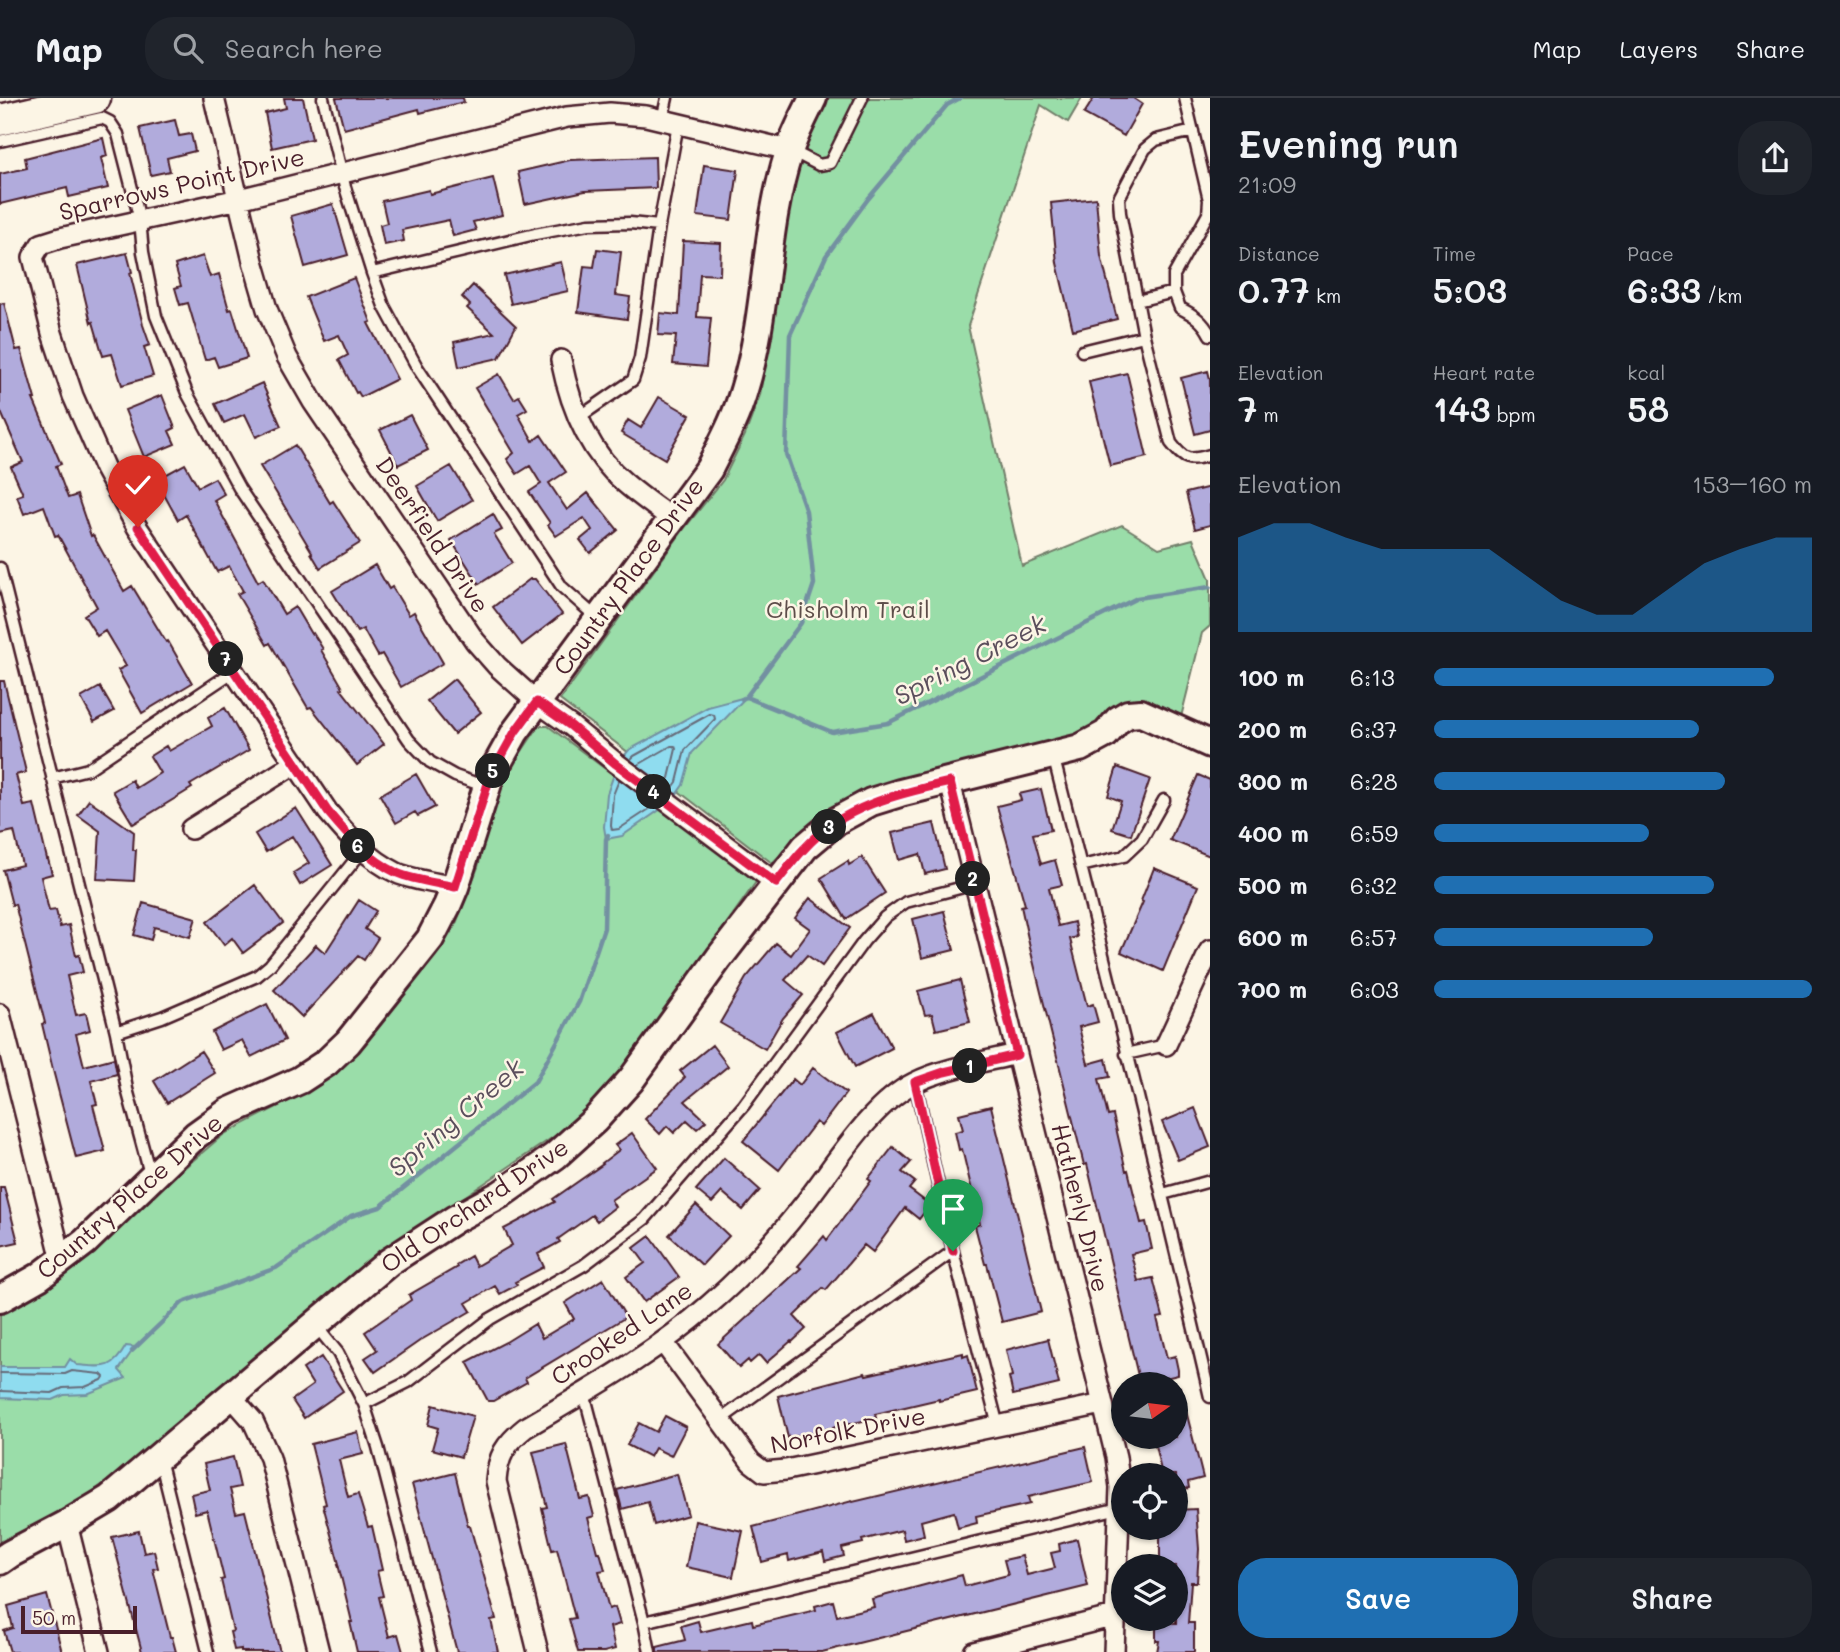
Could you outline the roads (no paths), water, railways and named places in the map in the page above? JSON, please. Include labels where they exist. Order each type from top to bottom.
[{"type":"main road","points":[[0,120],[96,98]]},
{"type":"street","name":"Deerfield Drive","points":[[214,98],[253,261],[267,309],[287,358],[313,402],[475,641],[497,666],[537,702],[776,883]]},
{"type":"street","name":"Country Place Drive","points":[[0,1299],[39,1277],[85,1242],[196,1135],[228,1112],[300,1080],[326,1062],[348,1042],[430,939],[455,887],[486,787],[515,732],[709,469],[731,427],[745,389],[755,345],[779,190],[789,150],[813,98]]},
{"type":"street","name":"Sparrows Point Drive","points":[[455,887],[398,874],[363,850],[328,812],[138,527],[105,469],[73,396],[52,333],[33,257],[41,244],[60,238],[239,199],[566,117],[610,113],[646,116],[789,150]]},
{"type":"street","points":[[561,360],[566,385],[578,418],[602,458],[623,481],[672,519]]},
{"type":"street","name":"Old Orchard Drive","points":[[0,1561],[109,1499],[389,1262],[455,1219],[500,1194],[555,1156],[594,1120],[631,1080],[776,883],[805,847],[836,821],[871,802],[900,793],[1080,748],[1106,734],[1118,720],[1128,714],[1141,713],[1210,744]]},
{"type":"street","points":[[191,829],[296,763]]},
{"type":"street","name":"Hatherly Drive","points":[[950,782],[1117,1463]]},
{"type":"street","points":[[1167,1045],[1210,950]]},
{"type":"street","points":[[0,1014],[62,1260]]},
{"type":"street","name":"Crooked Lane","points":[[538,1652],[496,1481],[503,1450],[510,1440],[525,1428],[627,1367],[710,1304],[759,1258],[873,1114],[895,1095],[915,1082],[944,1072],[1017,1055]]},
{"type":"street","name":"Norfolk Drive","points":[[663,1342],[751,1462],[764,1472],[786,1470],[1103,1404]]},
{"type":"street","points":[[231,1396],[253,1421],[270,1458],[319,1652]]},
{"type":"street","points":[[67,1524],[99,1652]]},
{"type":"street","points":[[974,1652],[1111,1617]]},
{"type":"street","name":"Hatherly Drive","points":[[1114,1652],[1115,1631]]},
{"type":"lane","points":[[323,98],[341,173],[384,306],[425,379],[562,587],[599,620]]},
{"type":"lane","points":[[578,418],[633,380],[640,358],[659,226],[670,122],[667,98]]},
{"type":"lane","points":[[789,150],[819,165],[830,163],[862,98]]},
{"type":"lane","points":[[1185,98],[1209,200],[1208,214],[1174,275],[1174,292],[1180,308],[1197,317],[1210,335]]},
{"type":"lane","points":[[0,141],[102,118],[110,122],[118,134],[140,220],[143,252],[156,316],[187,393],[239,488],[409,740],[430,762],[455,776],[486,787]]},
{"type":"lane","points":[[1193,131],[1156,140],[1145,149],[1119,198],[1144,336],[1171,443],[1180,455],[1191,460],[1210,455]]},
{"type":"lane","points":[[372,273],[535,234],[589,224],[630,223],[659,226]]},
{"type":"lane","points":[[1137,300],[1174,292]]},
{"type":"lane","points":[[1082,351],[1144,336]]},
{"type":"lane","points":[[0,568],[116,1032],[127,1089],[151,1177]]},
{"type":"lane","points":[[52,778],[88,769],[234,671]]},
{"type":"lane","points":[[1053,755],[1163,1194],[1210,1397]]},
{"type":"lane","points":[[1081,866],[1124,856],[1142,839],[1164,800]]},
{"type":"lane","points":[[116,1032],[162,1017],[257,976],[270,965],[363,850]]},
{"type":"lane","points":[[364,1404],[408,1382],[489,1319],[584,1265],[645,1219],[744,1105],[885,917],[906,902],[975,884]]},
{"type":"lane","points":[[1126,1054],[1167,1045]]},
{"type":"lane","points":[[915,1082],[953,1251],[998,1426]]},
{"type":"lane","points":[[1163,1194],[1210,1181]]},
{"type":"lane","points":[[720,1420],[953,1251]]},
{"type":"lane","points":[[315,1325],[338,1353],[364,1404],[378,1447],[430,1652]]},
{"type":"lane","points":[[584,1393],[650,1652]]},
{"type":"lane","points":[[159,1458],[208,1652]]},
{"type":"lane","points":[[644,1622],[1111,1510]]},
{"type":"water","points":[[746,697],[692,753],[683,785],[671,802],[622,836],[606,839],[604,827],[607,794],[618,763],[629,750],[708,707]]},
{"type":"water","points":[[126,1346],[135,1347],[119,1370],[126,1378],[87,1394],[64,1395],[53,1400],[0,1398],[0,1367],[65,1367],[70,1359],[77,1365],[106,1366],[116,1360]]},
{"type":"waterway","name":"Spring Creek","points":[[742,699],[801,623],[814,584],[806,511],[786,454],[790,335],[826,256],[868,199],[947,105],[960,98]]},
{"type":"waterway","name":"Spring Creek","points":[[746,697],[832,732],[888,723],[1137,598],[1210,587]]},
{"type":"waterway","name":"Spring Creek","points":[[132,1351],[183,1302],[276,1268],[351,1216],[380,1207],[535,1082],[579,1002],[604,928],[608,835]]},
{"type":"park label","name":"Chisholm Trail","points":[[848,610]]}]
